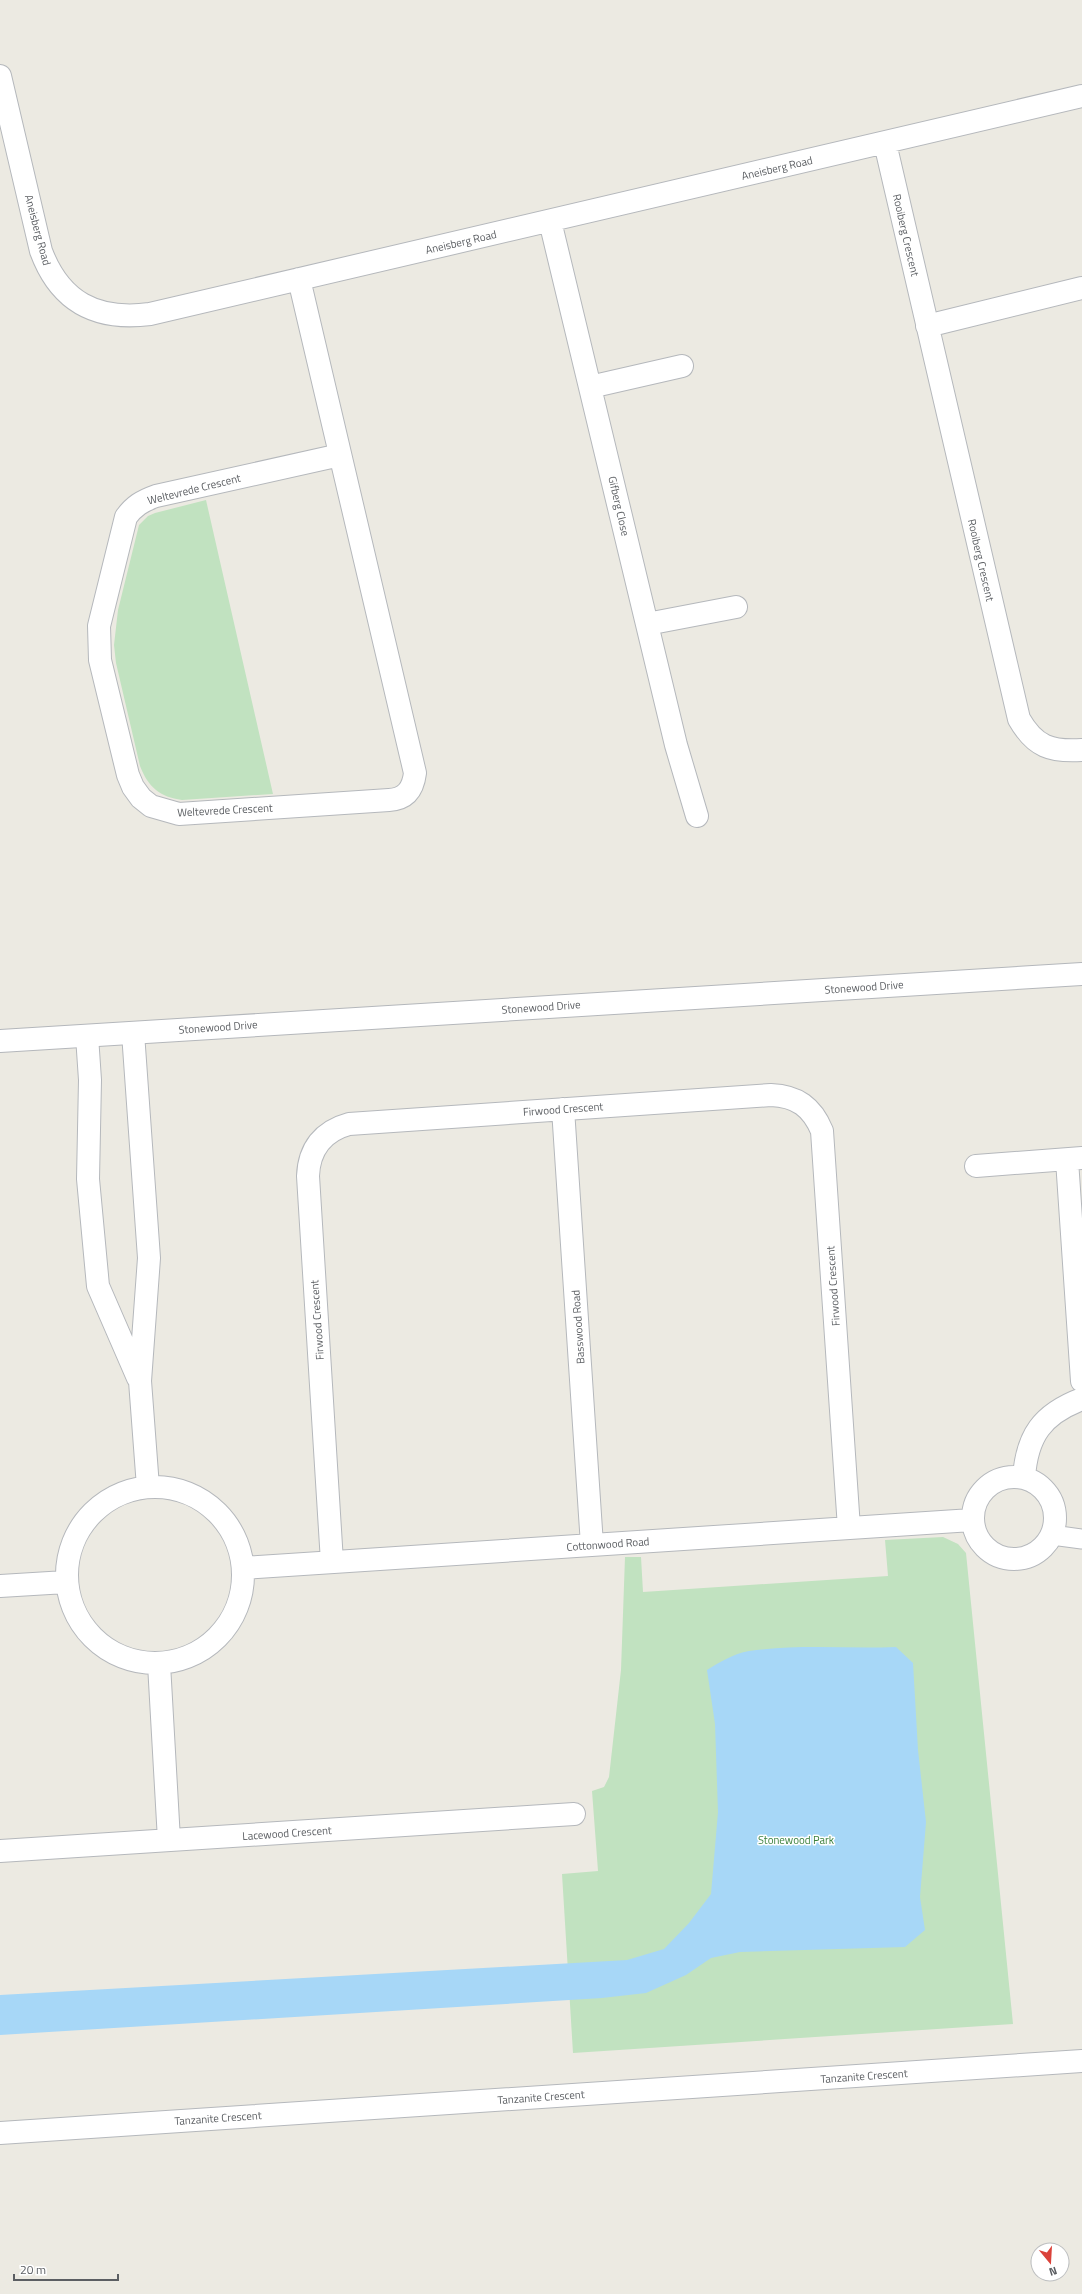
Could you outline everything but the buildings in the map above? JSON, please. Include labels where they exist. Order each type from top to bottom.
[{"type":"street","name":"Aneisberg Road","points":[[0,76],[41,251],[48,269],[60,286],[75,300],[92,309],[111,315],[130,316],[550,221],[1082,96]]},
{"type":"street","name":"Rooiberg Crescent","points":[[885,143],[1019,719],[1026,731],[1046,747],[1058,750],[1082,750]]},
{"type":"street","name":"Gifberg Close","points":[[550,221],[676,745],[697,816]]},
{"type":"street","name":"Weltevrede Crescent","points":[[299,279],[415,773],[414,783],[404,796],[389,800],[179,814],[151,806],[141,798],[128,775],[98,648],[98,626],[126,517],[132,508],[143,501],[156,496],[340,455]]},
{"type":"street","points":[[927,326],[1082,288]]},
{"type":"street","points":[[590,387],[682,366]]},
{"type":"street","points":[[647,624],[736,607]]},
{"type":"street","name":"Stonewood Drive","points":[[0,1041],[1082,974]]},
{"type":"street","points":[[133,1033],[149,1258],[140,1381],[148,1487]]},
{"type":"street","points":[[86,1036],[90,1080],[88,1179],[98,1286],[140,1381]]},
{"type":"street","name":"Firwood Crescent","points":[[332,1562],[308,1176],[312,1153],[326,1134],[337,1127],[349,1124],[771,1095],[785,1096],[797,1100],[816,1117],[822,1130],[849,1528]]},
{"type":"street","name":"Basswood Road","points":[[563,1109],[592,1545]]},
{"type":"street","points":[[976,1166],[1075,1159],[1082,1381]]},
{"type":"street","points":[[1024,1477],[1025,1456],[1030,1441],[1039,1428],[1049,1416],[1065,1405],[1082,1399]]},
{"type":"street","points":[[1008,1476],[1024,1477],[1037,1483],[1047,1493],[1054,1513],[1052,1535],[1044,1546],[1034,1554],[1020,1559],[1006,1559],[993,1554],[983,1545],[975,1534],[972,1520],[974,1504],[982,1491],[994,1481],[1008,1476]]},
{"type":"street","points":[[148,1487],[171,1488],[193,1495],[212,1507],[228,1525],[238,1545],[243,1568],[242,1591],[234,1614],[221,1634],[203,1649],[182,1659],[159,1664],[136,1662],[114,1654],[96,1641],[81,1624],[71,1604],[66,1582],[67,1559],[75,1537],[87,1517],[104,1502],[125,1491],[148,1487]]},
{"type":"street","name":"Cottonwood Road","points":[[243,1568],[972,1520]]},
{"type":"street","points":[[0,1586],[66,1582]]},
{"type":"street","points":[[159,1664],[169,1840]]},
{"type":"street","name":"Lacewood Crescent","points":[[0,1851],[574,1814]]},
{"type":"street","name":"Tanzanite Crescent","points":[[0,2133],[1082,2061]]},
{"type":"lane","points":[[1052,1535],[1082,1539]]},
{"type":"green space","points":[[206,500],[273,794],[182,800],[174,799],[156,790],[147,780],[140,766],[116,663],[114,645],[118,610],[139,525],[148,516],[155,513]]},
{"type":"green space","name":"Stonewood Park","points":[[943,1537],[958,1544],[966,1553],[1013,2024],[573,2053],[562,1874],[598,1871],[592,1791],[604,1787],[609,1777],[621,1670],[625,1557],[641,1557],[643,1592],[888,1576],[885,1540]]},
{"type":"water","points":[[804,1647],[896,1647],[913,1663],[918,1750],[926,1822],[920,1897],[925,1930],[905,1947],[740,1952],[711,1958],[686,1975],[646,1993],[602,1998],[0,2035],[0,1995],[627,1960],[664,1949],[689,1923],[711,1894],[718,1812],[715,1724],[707,1670],[732,1656],[749,1651]]}]
